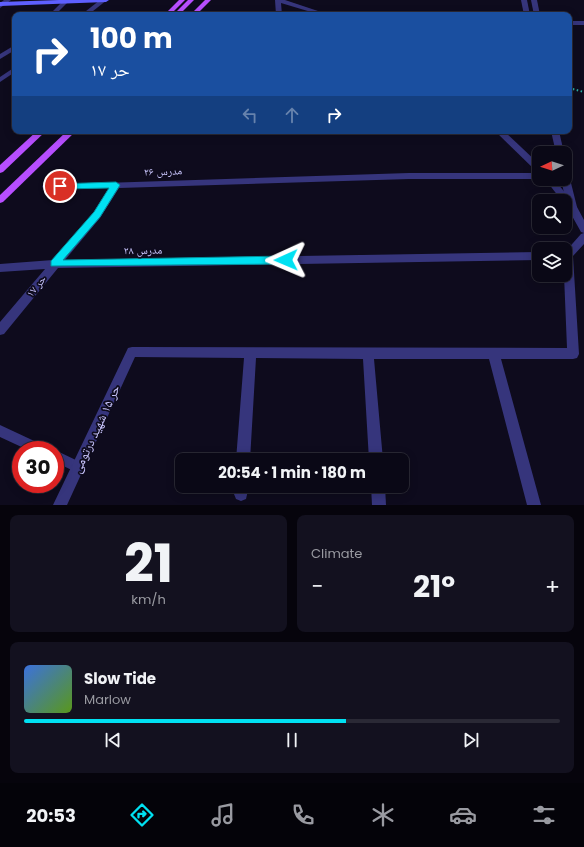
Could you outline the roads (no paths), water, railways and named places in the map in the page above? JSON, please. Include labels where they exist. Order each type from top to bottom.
[{"type":"main road","points":[[3,3],[105,0]]},
{"type":"main road","points":[[170,12],[182,0]]},
{"type":"main road","points":[[179,12],[191,0]]},
{"type":"main road","points":[[196,12],[208,0]]},
{"type":"main road","points":[[0,170],[39,134]]},
{"type":"main road","points":[[0,200],[69,134]]},
{"type":"street","points":[[88,12],[105,0]]},
{"type":"street","points":[[279,12],[278,0],[317,12]]},
{"type":"street","points":[[524,0],[526,12]]},
{"type":"street","points":[[534,0],[536,12]]},
{"type":"street","points":[[55,12],[66,1]]},
{"type":"street","points":[[0,57],[12,49]]},
{"type":"street","points":[[0,80],[12,71]]},
{"type":"street","points":[[501,134],[532,163]]},
{"type":"street","points":[[556,134],[558,146]]},
{"type":"street","name":"مدرس ۲۶","points":[[46,187],[410,176],[532,176]]},
{"type":"street","name":"حر ۱۷","points":[[0,330],[54,264],[97,215],[116,185]]},
{"type":"street","points":[[555,186],[561,194]]},
{"type":"street","points":[[572,207],[584,229]]},
{"type":"street","points":[[572,249],[584,237]]},
{"type":"street","name":"مدرس ۲۸","points":[[0,268],[54,264],[532,256]]},
{"type":"street","points":[[243,453],[250,353],[573,354],[568,282]]},
{"type":"street","name":"حر ۱۵ شهید درتومی","points":[[60,505],[132,352],[250,353]]},
{"type":"street","points":[[368,353],[375,453]]},
{"type":"street","points":[[494,354],[534,505]]},
{"type":"street","points":[[378,493],[379,505]]},
{"type":"lane","points":[[572,23],[584,23]]},
{"type":"lane","points":[[0,431],[22,441]]},
{"type":"lane","points":[[64,460],[78,467]]}]
